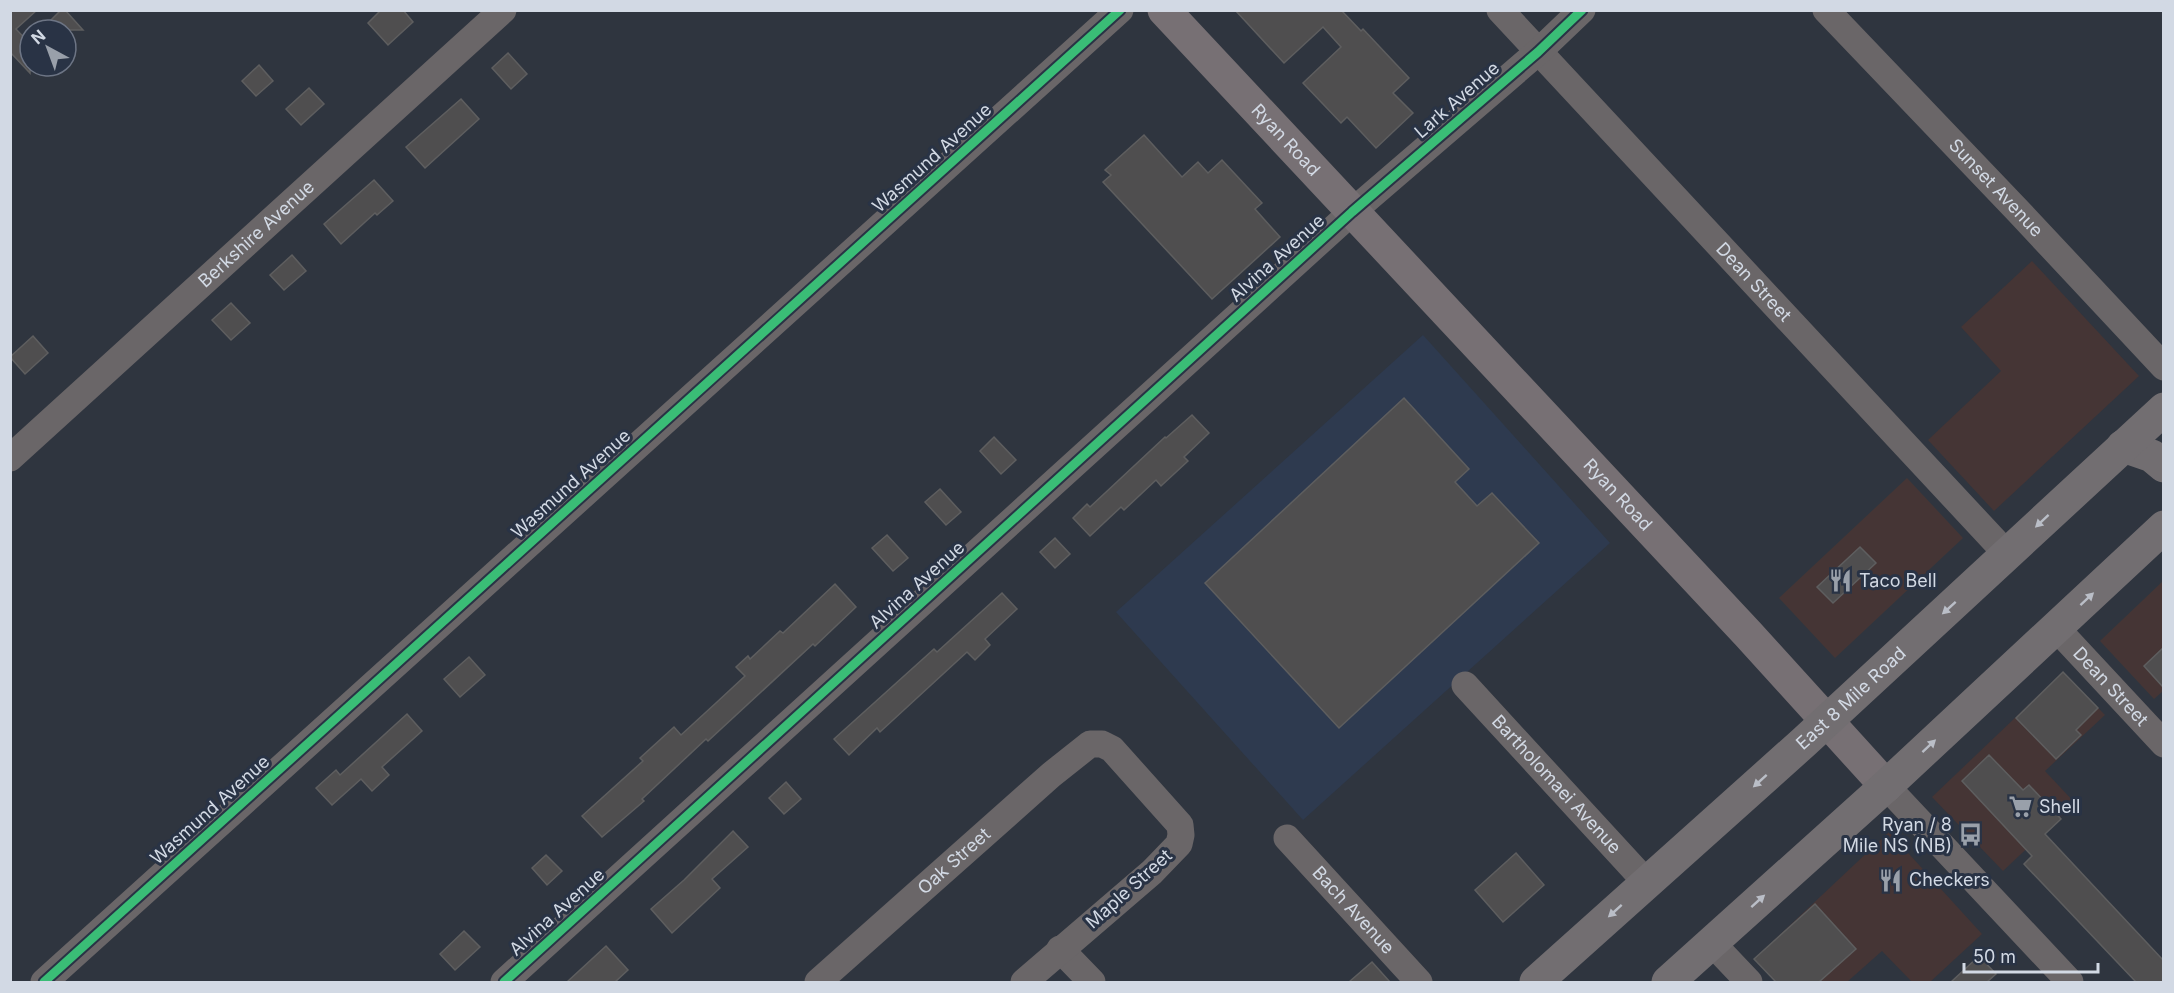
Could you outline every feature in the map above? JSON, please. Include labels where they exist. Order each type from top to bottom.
[{"type":"highway","name":"East 8 Mile Road","points":[[1540,981],[1827,720],[2163,409]]},
{"type":"highway","points":[[2123,446],[2152,456],[2163,466]]},
{"type":"highway","points":[[1668,982],[1886,786],[2163,527]]},
{"type":"main road","name":"Ryan Road","points":[[1164,10],[1886,786]]},
{"type":"street","name":"Berkshire Avenue","points":[[10,458],[503,10]]},
{"type":"street","name":"Wasmund Avenue","points":[[44,982],[1120,10]]},
{"type":"street","name":"Dean Street","points":[[1500,10],[2007,554]]},
{"type":"street","name":"Lark Avenue","points":[[1352,212],[1538,52],[1582,10]]},
{"type":"street","name":"Sunset Avenue","points":[[1826,10],[2163,367]]},
{"type":"street","name":"Alvina Avenue","points":[[504,982],[1352,212]]},
{"type":"street","name":"Dean Street","points":[[2056,628],[2163,744]]},
{"type":"street","name":"Bartholomaei Avenue","points":[[1465,685],[1647,883]]},
{"type":"street","name":"Maple Street","points":[[1024,982],[1152,872],[1179,844],[1180,825],[1113,749],[1102,744],[1090,744]]},
{"type":"street","name":"Oak Street","points":[[818,982],[1051,775],[1090,744]]},
{"type":"street","name":"Ryan Road","points":[[1886,786],[2070,982]]},
{"type":"street","name":"Bach Avenue","points":[[1287,838],[1419,982]]},
{"type":"street","points":[[1712,943],[1749,982]]},
{"type":"street","points":[[1060,949],[1092,982]]},
{"type":"shaded area","points":[[2032,261],[2139,376],[1994,511],[1928,440],[2001,371],[1961,327]]},
{"type":"shaded area","points":[[1423,335],[1610,543],[1303,820],[1116,612]]},
{"type":"shaded area","points":[[1907,478],[1963,538],[1835,658],[1779,598]]},
{"type":"shaded area","points":[[2163,581],[2163,691],[2154,699],[2100,641]]},
{"type":"shaded area","points":[[2063,672],[2105,715],[2045,771],[2075,803],[2003,871],[1932,797]]},
{"type":"shaded area","points":[[1889,832],[1982,934],[1930,982],[1912,982],[1882,951],[1847,982],[1776,982],[1754,959]]},
{"type":"building","points":[[10,10],[37,10],[28,18],[18,18],[16,29],[18,31],[18,60],[10,52]]},
{"type":"building","points":[[61,10],[65,10],[72,18],[53,18]]},
{"type":"building","points":[[381,10],[403,10],[413,22],[388,45],[368,23]]},
{"type":"building","points":[[1235,10],[1341,10],[1361,31],[1363,29],[1409,78],[1393,93],[1413,113],[1376,148],[1347,117],[1341,123],[1303,83],[1341,47],[1323,27],[1284,63]]},
{"type":"building","points":[[508,53],[527,74],[511,89],[492,68]]},
{"type":"building","points":[[259,65],[273,81],[256,96],[242,81]]},
{"type":"building","points":[[309,88],[324,104],[301,125],[286,109]]},
{"type":"building","points":[[461,99],[479,119],[425,168],[406,147]]},
{"type":"building","points":[[1144,135],[1182,177],[1198,162],[1208,173],[1222,160],[1262,203],[1255,209],[1280,237],[1212,299],[1103,182],[1111,175],[1105,170]]},
{"type":"building","points":[[374,180],[393,201],[377,215],[375,213],[341,244],[324,224]]},
{"type":"building","points":[[292,255],[306,271],[284,290],[270,275]]},
{"type":"building","points":[[231,303],[250,323],[231,340],[212,320]]},
{"type":"building","points":[[33,336],[48,353],[25,374],[10,357]]},
{"type":"building","points":[[1404,398],[1469,469],[1455,482],[1477,506],[1492,493],[1539,543],[1339,728],[1205,583]]},
{"type":"building","points":[[1192,415],[1209,433],[1184,457],[1188,461],[1161,486],[1156,480],[1124,510],[1121,507],[1090,536],[1073,518],[1087,504],[1090,507]]},
{"type":"building","points":[[994,437],[1016,460],[1001,474],[980,451]]},
{"type":"building","points":[[940,489],[961,512],[946,525],[925,502]]},
{"type":"building","points":[[887,535],[908,558],[893,571],[872,548]]},
{"type":"building","points":[[1055,538],[1070,554],[1055,568],[1040,552]]},
{"type":"building","points":[[1860,547],[1876,563],[1833,603],[1817,587]]},
{"type":"building","points":[[835,584],[856,607],[708,741],[706,739],[642,799],[644,801],[602,837],[582,816],[643,761],[640,758],[674,727],[681,735],[717,702],[745,676],[736,667],[748,656],[750,659],[780,631],[783,633]]},
{"type":"building","points":[[1002,593],[1017,609],[985,639],[990,645],[975,660],[967,652],[880,732],[877,728],[849,755],[834,739],[934,649],[937,652]]},
{"type":"building","points":[[2163,648],[2163,687],[2144,666]]},
{"type":"building","points":[[469,657],[485,675],[460,697],[444,679]]},
{"type":"building","points":[[2063,672],[2098,708],[2076,730],[2081,735],[2056,759],[2016,718]]},
{"type":"building","points":[[407,714],[422,731],[382,767],[389,775],[372,791],[361,779],[332,805],[316,788],[336,770],[340,775]]},
{"type":"building","points":[[1989,755],[2023,790],[2029,785],[2061,819],[2045,834],[2163,960],[2163,982],[2136,982],[2024,864],[2032,856],[1962,781]]},
{"type":"building","points":[[786,782],[801,799],[784,814],[769,798]]},
{"type":"building","points":[[733,831],[748,847],[712,879],[720,888],[672,933],[651,909]]},
{"type":"building","points":[[1516,853],[1544,885],[1503,922],[1475,890]]},
{"type":"building","points":[[546,855],[562,871],[547,885],[532,868]]},
{"type":"building","points":[[1815,904],[1856,949],[1819,982],[1776,982],[1754,959]]},
{"type":"building","points":[[464,931],[480,947],[455,970],[440,954]]},
{"type":"building","points":[[606,946],[628,970],[615,982],[567,982]]},
{"type":"building","points":[[1979,956],[1996,974],[1987,982],[1951,982]]},
{"type":"building","points":[[1372,962],[1390,982],[1349,982]]},
{"type":"cycle path","points":[[44,982],[1120,10]]},
{"type":"cycle path","points":[[504,982],[1352,212],[1538,52],[1582,10]]},
{"type":"place","name":"Taco Bell","points":[[1841,581]]},
{"type":"place","name":"Shell","points":[[2021,807]]},
{"type":"place","name":"Ryan / 8 Mile NS (NB)","points":[[1970,835]]},
{"type":"place","name":"Checkers","points":[[1891,880]]}]
